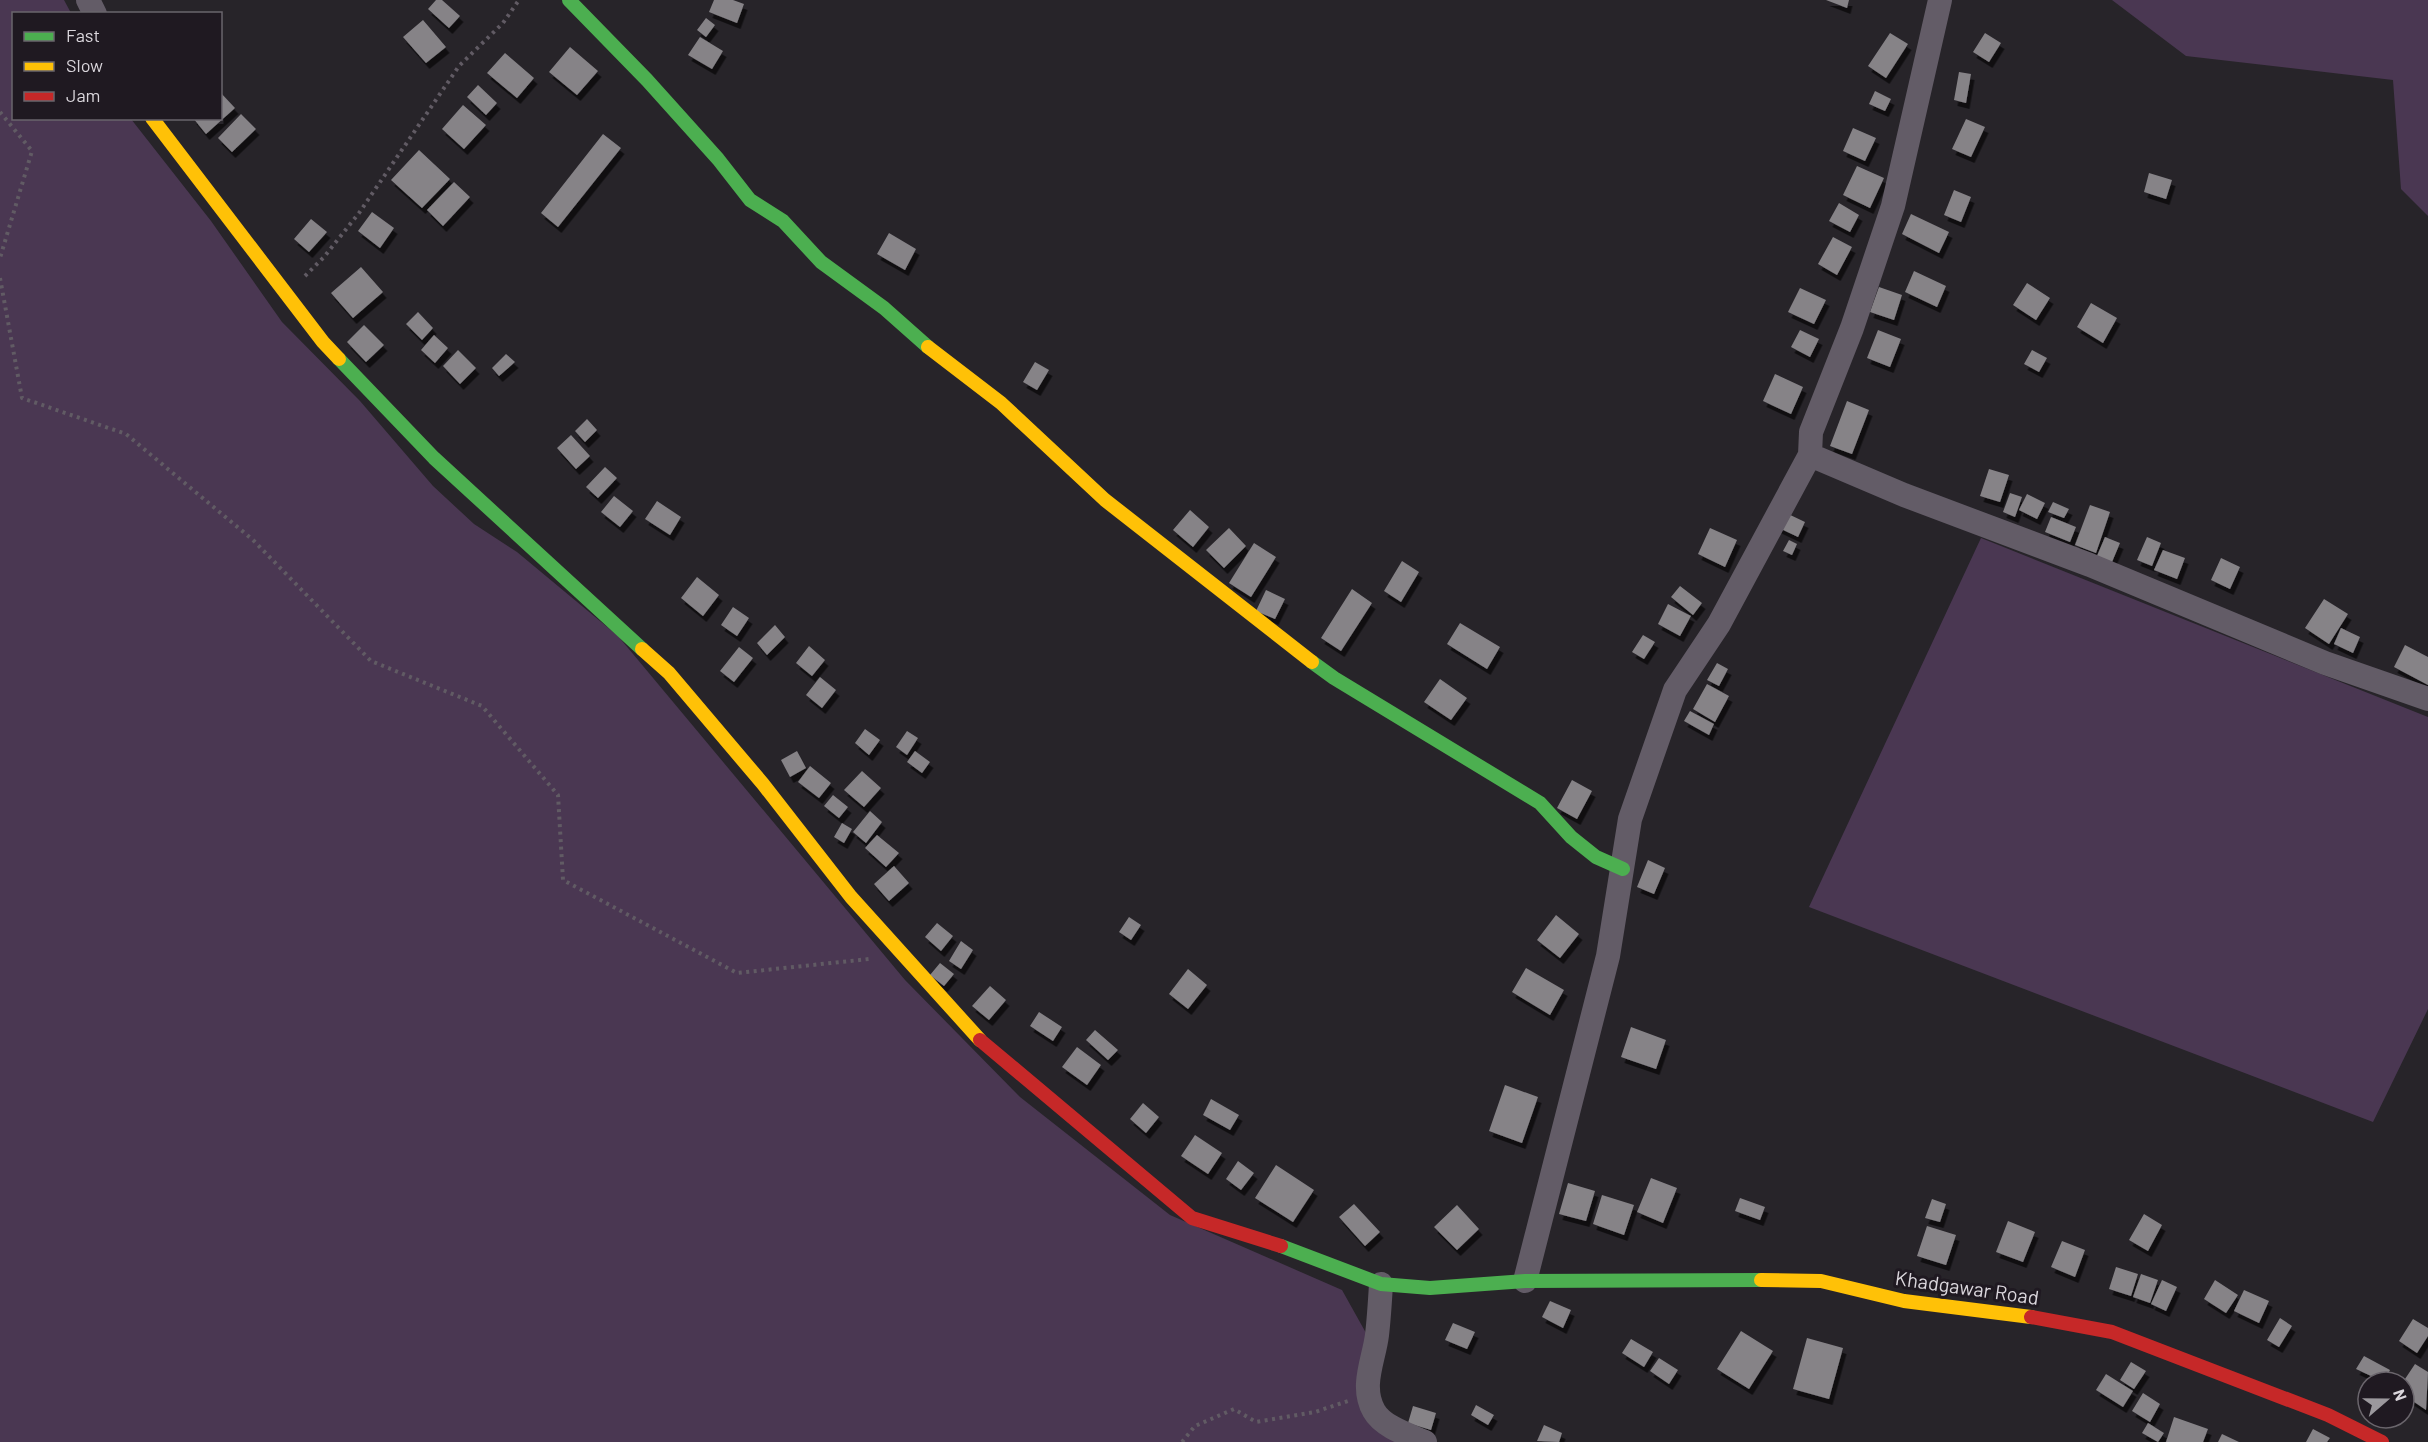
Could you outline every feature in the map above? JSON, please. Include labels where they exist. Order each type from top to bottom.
[{"type":"street","points":[[569,0],[647,80],[718,159],[750,200],[783,221],[821,262],[885,308],[922,342],[1001,403],[1105,500],[1162,542],[1211,585],[1334,678],[1540,803],[1571,837],[1596,857],[1623,869]]},
{"type":"street","points":[[1525,1281],[1608,956],[1630,819],[1675,690],[1719,624],[1810,455],[1811,432],[1852,328],[1893,206],[1940,0]]},
{"type":"street","name":"Khadgawar Road","points":[[154,120],[323,342],[434,458],[669,673],[763,783],[851,897],[971,1032],[1192,1218],[1260,1238],[1381,1284],[1430,1288],[1525,1281],[1724,1279],[1821,1281],[1904,1301],[2043,1318],[2112,1332],[2328,1415],[2382,1442]]},
{"type":"street","points":[[1810,455],[1904,495],[2090,565],[2325,663],[2428,699]]},
{"type":"street","points":[[1381,1284],[1377,1337],[1367,1376],[1369,1394],[1375,1413],[1397,1431],[1425,1442]]},
{"type":"path","points":[[286,293],[332,248],[359,213],[459,66],[503,23],[519,0]]},
{"type":"path","points":[[0,112],[32,151],[0,258]]},
{"type":"path","points":[[0,278],[22,398],[126,434],[253,540],[371,661],[482,706],[558,795],[563,880],[737,973],[903,955]]},
{"type":"path","points":[[1182,1442],[1195,1426],[1234,1409],[1256,1422],[1315,1412],[1369,1394]]},
{"type":"shaded area","points":[[0,0],[64,0],[70,12],[12,12],[12,120],[132,120],[211,221],[282,322],[360,401],[433,486],[474,524],[517,552],[618,636],[905,980],[1020,1097],[1170,1215],[1342,1290],[1366,1333],[1357,1388],[1406,1442],[0,1442]]},
{"type":"shaded area","points":[[2112,0],[2428,0],[2428,216],[2401,189],[2393,80],[2186,56]]},
{"type":"shaded area","points":[[1981,538],[2428,717],[2428,1009],[2373,1122],[1809,907]]},
{"type":"building","points":[[436,0],[442,0],[460,16],[449,28],[428,9]]},
{"type":"building","points":[[714,0],[733,0],[744,4],[737,23],[709,12]]},
{"type":"building","points":[[1826,0],[1849,0],[1847,8]]},
{"type":"building","points":[[706,18],[715,25],[706,37],[697,30]]},
{"type":"building","points":[[423,20],[446,47],[426,63],[403,37]]},
{"type":"building","points":[[1890,33],[1908,44],[1886,78],[1868,66]]},
{"type":"building","points":[[1985,33],[2001,43],[1989,62],[1973,52]]},
{"type":"building","points":[[700,37],[723,51],[712,69],[688,55]]},
{"type":"building","points":[[570,47],[598,71],[577,95],[549,72]]},
{"type":"building","points":[[505,53],[534,78],[517,98],[487,73]]},
{"type":"building","points":[[1959,72],[1971,74],[1966,103],[1954,100]]},
{"type":"building","points":[[478,85],[497,103],[486,115],[467,97]]},
{"type":"building","points":[[1875,91],[1891,99],[1885,111],[1869,104]]},
{"type":"building","points":[[222,94],[235,108],[222,120]]},
{"type":"building","points":[[463,105],[486,125],[464,149],[442,129]]},
{"type":"building","points":[[241,114],[256,129],[232,152],[218,138]]},
{"type":"building","points":[[1966,119],[1985,127],[1971,157],[1952,149]]},
{"type":"building","points":[[195,120],[222,120],[206,134]]},
{"type":"building","points":[[1853,128],[1876,138],[1865,161],[1843,151]]},
{"type":"building","points":[[603,134],[621,148],[558,227],[541,213]]},
{"type":"building","points":[[419,150],[450,179],[422,208],[391,180]]},
{"type":"building","points":[[1857,166],[1884,178],[1870,208],[1843,195]]},
{"type":"building","points":[[2149,173],[2172,180],[2166,199],[2144,192]]},
{"type":"building","points":[[454,182],[470,197],[443,226],[427,210]]},
{"type":"building","points":[[1954,190],[1971,197],[1961,222],[1944,215]]},
{"type":"building","points":[[1839,203],[1859,215],[1850,232],[1829,221]]},
{"type":"building","points":[[372,212],[394,228],[380,248],[358,231]]},
{"type":"building","points":[[1911,214],[1949,232],[1939,253],[1902,234]]},
{"type":"building","points":[[311,219],[327,232],[309,252],[294,239]]},
{"type":"building","points":[[889,233],[916,249],[905,270],[877,254]]},
{"type":"building","points":[[1833,237],[1852,247],[1837,275],[1818,264]]},
{"type":"building","points":[[361,267],[383,292],[353,318],[331,293]]},
{"type":"building","points":[[1914,271],[1946,286],[1937,307],[1905,292]]},
{"type":"building","points":[[2027,283],[2050,298],[2036,320],[2013,305]]},
{"type":"building","points":[[1879,287],[1902,295],[1894,320],[1870,312]]},
{"type":"building","points":[[1800,288],[1826,300],[1814,324],[1788,312]]},
{"type":"building","points":[[2091,303],[2117,318],[2103,343],[2077,327]]},
{"type":"building","points":[[418,312],[433,328],[422,340],[406,324]]},
{"type":"building","points":[[364,325],[384,345],[366,362],[347,342]]},
{"type":"building","points":[[1800,330],[1819,339],[1810,357],[1791,347]]},
{"type":"building","points":[[1878,330],[1901,339],[1890,367],[1867,358]]},
{"type":"building","points":[[434,335],[448,348],[435,363],[421,350]]},
{"type":"building","points":[[458,350],[476,368],[460,384],[443,366]]},
{"type":"building","points":[[2032,350],[2047,358],[2039,372],[2024,364]]},
{"type":"building","points":[[506,354],[515,362],[499,376],[492,368]]},
{"type":"building","points":[[1035,362],[1049,370],[1037,390],[1023,382]]},
{"type":"building","points":[[1775,374],[1803,387],[1791,414],[1763,401]]},
{"type":"building","points":[[1847,401],[1869,410],[1852,454],[1830,446]]},
{"type":"building","points":[[587,419],[597,430],[585,442],[575,431]]},
{"type":"building","points":[[571,435],[590,456],[576,469],[557,448]]},
{"type":"building","points":[[605,467],[617,478],[598,498],[586,487]]},
{"type":"building","points":[[1989,469],[2009,475],[2000,502],[1980,496]]},
{"type":"building","points":[[2010,493],[2022,497],[2015,517],[2003,512]]},
{"type":"building","points":[[2027,494],[2045,503],[2037,519],[2019,510]]},
{"type":"building","points":[[614,496],[633,511],[620,527],[601,512]]},
{"type":"building","points":[[657,501],[681,517],[670,535],[645,519]]},
{"type":"building","points":[[2053,502],[2069,509],[2064,518],[2048,512]]},
{"type":"building","points":[[2090,505],[2110,512],[2096,553],[2075,545]]},
{"type":"building","points":[[1190,510],[1209,527],[1193,547],[1173,530]]},
{"type":"building","points":[[1784,512],[1805,522],[1798,537],[1777,527]]},
{"type":"building","points":[[2051,517],[2076,527],[2070,542],[2045,532]]},
{"type":"building","points":[[1229,528],[1246,546],[1224,568],[1206,550]]},
{"type":"building","points":[[1710,528],[1737,540],[1725,567],[1698,554]]},
{"type":"building","points":[[2105,537],[2120,543],[2112,562],[2097,556]]},
{"type":"building","points":[[2147,537],[2161,543],[2152,566],[2137,560]]},
{"type":"building","points":[[1789,540],[1797,544],[1792,555],[1783,551]]},
{"type":"building","points":[[1254,543],[1276,557],[1251,597],[1229,583]]},
{"type":"building","points":[[2163,550],[2185,558],[2177,579],[2154,570]]},
{"type":"building","points":[[2221,558],[2240,567],[2230,589],[2211,580]]},
{"type":"building","points":[[1402,561],[1419,572],[1401,602],[1384,591]]},
{"type":"building","points":[[697,577],[719,595],[703,616],[681,598]]},
{"type":"building","points":[[1680,586],[1702,603],[1693,615],[1671,597]]},
{"type":"building","points":[[1352,589],[1372,603],[1341,651],[1321,638]]},
{"type":"building","points":[[1266,590],[1285,599],[1275,619],[1256,611]]},
{"type":"building","points":[[2324,599],[2348,614],[2329,644],[2305,628]]},
{"type":"building","points":[[1668,604],[1691,616],[1680,636],[1658,624]]},
{"type":"building","points":[[733,607],[749,618],[737,636],[721,625]]},
{"type":"building","points":[[1460,623],[1500,647],[1487,669],[1447,644]]},
{"type":"building","points":[[775,625],[785,637],[767,655],[757,643]]},
{"type":"building","points":[[2341,628],[2360,637],[2353,653],[2334,644]]},
{"type":"building","points":[[1643,635],[1655,642],[1644,659],[1632,652]]},
{"type":"building","points":[[2405,645],[2428,657],[2428,685],[2394,667]]},
{"type":"building","points":[[809,646],[825,660],[812,676],[796,663]]},
{"type":"building","points":[[739,647],[753,658],[734,682],[720,671]]},
{"type":"building","points":[[1717,663],[1728,669],[1719,686],[1707,680]]},
{"type":"building","points":[[820,677],[836,690],[822,708],[806,695]]},
{"type":"building","points":[[1440,679],[1467,698],[1451,720],[1424,702]]},
{"type":"building","points":[[1707,684],[1729,696],[1715,722],[1693,709]]},
{"type":"building","points":[[1690,711],[1714,724],[1709,735],[1684,721]]},
{"type":"building","points":[[865,729],[880,740],[869,755],[855,743]]},
{"type":"building","points":[[907,731],[918,738],[907,755],[896,747]]},
{"type":"building","points":[[797,751],[806,768],[790,777],[781,760]]},
{"type":"building","points":[[915,751],[930,762],[922,773],[907,762]]},
{"type":"building","points":[[810,766],[831,783],[819,798],[798,782]]},
{"type":"building","points":[[862,771],[881,788],[864,807],[844,790]]},
{"type":"building","points":[[1572,780],[1592,791],[1577,819],[1557,808]]},
{"type":"building","points":[[833,795],[848,807],[839,818],[824,806]]},
{"type":"building","points":[[870,811],[882,822],[866,843],[853,832]]},
{"type":"building","points":[[842,823],[852,829],[844,843],[834,837]]},
{"type":"building","points":[[877,835],[899,853],[886,867],[865,848]]},
{"type":"building","points":[[1648,860],[1665,868],[1654,894],[1637,887]]},
{"type":"building","points":[[894,866],[909,883],[889,901],[874,884]]},
{"type":"building","points":[[1556,915],[1579,934],[1560,958],[1537,940]]},
{"type":"building","points":[[1129,917],[1141,925],[1131,940],[1119,932]]},
{"type":"building","points":[[937,923],[953,936],[941,951],[925,937]]},
{"type":"building","points":[[961,941],[973,950],[961,969],[949,961]]},
{"type":"building","points":[[940,963],[954,974],[944,986],[930,975]]},
{"type":"building","points":[[1526,968],[1564,990],[1550,1015],[1512,992]]},
{"type":"building","points":[[1188,969],[1207,985],[1188,1009],[1169,994]]},
{"type":"building","points":[[990,986],[1006,1000],[989,1020],[972,1006]]},
{"type":"building","points":[[1039,1012],[1062,1027],[1053,1041],[1030,1026]]},
{"type":"building","points":[[1631,1027],[1666,1040],[1656,1069],[1621,1057]]},
{"type":"building","points":[[1095,1030],[1118,1050],[1108,1060],[1086,1040]]},
{"type":"building","points":[[1077,1047],[1101,1065],[1087,1085],[1062,1067]]},
{"type":"building","points":[[1505,1085],[1538,1097],[1522,1143],[1489,1131]]},
{"type":"building","points":[[1211,1099],[1239,1115],[1230,1130],[1203,1115]]},
{"type":"building","points":[[1143,1103],[1159,1117],[1146,1133],[1130,1119]]},
{"type":"building","points":[[1195,1135],[1222,1153],[1208,1174],[1181,1156]]},
{"type":"building","points":[[1238,1161],[1254,1173],[1241,1190],[1226,1179]]},
{"type":"building","points":[[1276,1165],[1314,1190],[1293,1222],[1255,1198]]},
{"type":"building","points":[[1651,1178],[1677,1188],[1663,1223],[1637,1212]]},
{"type":"building","points":[[1568,1183],[1595,1191],[1586,1221],[1559,1214]]},
{"type":"building","points":[[1602,1195],[1634,1205],[1624,1235],[1593,1224]]},
{"type":"building","points":[[1740,1198],[1765,1207],[1760,1220],[1735,1211]]},
{"type":"building","points":[[1932,1199],[1946,1204],[1940,1222],[1925,1218]]},
{"type":"building","points":[[1354,1204],[1380,1232],[1365,1246],[1339,1217]]},
{"type":"building","points":[[1457,1205],[1479,1229],[1457,1250],[1434,1227]]},
{"type":"building","points":[[2144,1214],[2162,1225],[2148,1251],[2129,1240]]},
{"type":"building","points":[[2008,1221],[2035,1232],[2023,1262],[1996,1252]]},
{"type":"building","points":[[1927,1226],[1956,1235],[1946,1265],[1917,1256]]},
{"type":"building","points":[[2062,1241],[2085,1250],[2075,1277],[2051,1267]]},
{"type":"building","points":[[2116,1267],[2138,1274],[2131,1296],[2109,1289]]},
{"type":"building","points":[[2141,1274],[2158,1280],[2150,1303],[2133,1297]]},
{"type":"building","points":[[2162,1280],[2177,1287],[2166,1311],[2151,1304]]},
{"type":"building","points":[[2215,1280],[2238,1295],[2226,1313],[2204,1299]]},
{"type":"building","points":[[2244,1290],[2269,1301],[2259,1323],[2234,1311]]},
{"type":"building","points":[[1550,1301],[1571,1310],[1563,1328],[1542,1317]]},
{"type":"building","points":[[2280,1318],[2292,1326],[2279,1347],[2267,1340]]},
{"type":"building","points":[[2413,1319],[2428,1328],[2428,1336],[2417,1353],[2399,1341]]},
{"type":"building","points":[[1453,1323],[1475,1332],[1467,1349],[1445,1340]]},
{"type":"building","points":[[1741,1331],[1773,1351],[1749,1389],[1717,1369]]},
{"type":"building","points":[[1807,1338],[1843,1348],[1829,1399],[1793,1389]]},
{"type":"building","points":[[1631,1339],[1653,1352],[1644,1367],[1622,1353]]},
{"type":"building","points":[[2364,1356],[2390,1370],[2358,1370],[2356,1369]]},
{"type":"building","points":[[1659,1358],[1678,1370],[1669,1384],[1650,1371]]},
{"type":"building","points":[[2131,1362],[2146,1371],[2134,1389],[2120,1380]]},
{"type":"building","points":[[2415,1364],[2428,1372],[2426,1410],[2416,1403],[2416,1370],[2411,1370]]},
{"type":"building","points":[[2106,1374],[2133,1391],[2123,1407],[2096,1390]]},
{"type":"building","points":[[2143,1393],[2160,1404],[2150,1422],[2132,1411]]},
{"type":"building","points":[[1476,1405],[1494,1415],[1488,1425],[1471,1415]]},
{"type":"building","points":[[1413,1406],[1436,1413],[1431,1430],[1408,1423]]},
{"type":"building","points":[[2174,1417],[2208,1429],[2203,1442],[2166,1442]]},
{"type":"building","points":[[2148,1423],[2164,1433],[2158,1442],[2142,1433]]},
{"type":"building","points":[[1544,1425],[1562,1433],[1559,1442],[1537,1441]]},
{"type":"building","points":[[2313,1429],[2330,1438],[2327,1442],[2306,1442]]},
{"type":"building","points":[[2222,1434],[2239,1442],[2218,1442]]},
{"type":"traffic: fast","points":[[569,0],[647,80],[718,159],[750,200],[783,221],[821,262],[884,308],[928,347]]},
{"type":"traffic: fast","points":[[339,359],[434,458],[642,649]]},
{"type":"traffic: fast","points":[[1312,662],[1334,678],[1540,803],[1571,837],[1596,857],[1623,869]]},
{"type":"traffic: fast","points":[[1281,1246],[1381,1284],[1430,1288],[1525,1281],[1761,1280]]},
{"type":"traffic: slow","points":[[154,120],[323,342],[339,359]]},
{"type":"traffic: slow","points":[[928,347],[1001,403],[1105,500],[1312,662]]},
{"type":"traffic: slow","points":[[642,649],[669,673],[763,784],[851,897],[980,1040]]},
{"type":"traffic: slow","points":[[1761,1280],[1821,1281],[1904,1301],[2031,1317]]},
{"type":"traffic: jam","points":[[980,1040],[1192,1218],[1281,1246]]},
{"type":"traffic: jam","points":[[2031,1317],[2112,1332],[2328,1415],[2382,1442]]}]
